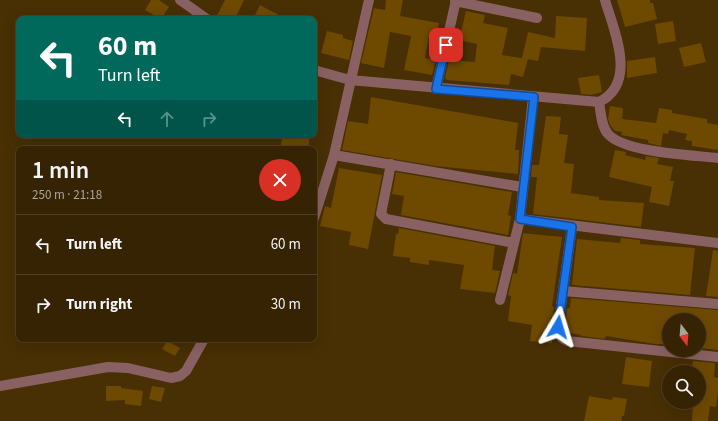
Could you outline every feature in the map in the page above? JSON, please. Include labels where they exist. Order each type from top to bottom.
[{"type":"street","points":[[180,0],[204,16]]},
{"type":"street","points":[[317,209],[334,155],[369,0]]},
{"type":"street","points":[[436,89],[455,0],[537,18]]},
{"type":"street","points":[[317,71],[350,80],[436,89],[599,102],[607,98],[615,89],[621,66],[619,49],[605,0]]},
{"type":"street","points":[[500,300],[520,219],[522,187],[534,97]]},
{"type":"street","points":[[599,102],[603,126],[608,134],[619,142],[648,150],[718,158]]},
{"type":"street","points":[[334,155],[522,187]]},
{"type":"street","points":[[391,164],[382,214],[386,219],[514,243]]},
{"type":"street","points":[[520,219],[572,227],[718,243]]},
{"type":"street","points":[[572,227],[558,333],[561,339],[718,357]]},
{"type":"street","points":[[563,291],[718,304]]},
{"type":"street","points":[[0,386],[108,367],[128,368],[171,378],[180,376],[186,371],[202,342]]},
{"type":"building","points":[[151,0],[159,0],[169,7],[163,16],[156,16],[145,10]]},
{"type":"building","points":[[225,0],[244,0],[236,16],[217,16]]},
{"type":"building","points":[[386,0],[403,0],[400,16],[439,23],[436,37],[429,36],[425,58],[436,60],[432,75],[404,70],[411,36],[390,32],[384,68],[361,63],[374,8],[385,10]]},
{"type":"building","points":[[617,0],[650,0],[650,3],[653,3],[657,19],[625,27]]},
{"type":"building","points":[[260,5],[280,16],[254,16]]},
{"type":"building","points":[[466,11],[485,15],[483,23],[508,28],[502,55],[528,59],[523,77],[511,74],[509,85],[447,80],[445,78],[449,60],[475,62],[477,44],[459,40]]},
{"type":"building","points":[[556,16],[587,18],[585,51],[541,47],[538,61],[522,58],[528,32],[555,38]]},
{"type":"building","points":[[673,21],[676,41],[658,44],[655,24]]},
{"type":"building","points":[[327,31],[343,35],[343,38],[353,41],[349,60],[321,53]]},
{"type":"building","points":[[701,43],[706,62],[684,67],[679,48]]},
{"type":"building","points":[[655,57],[657,73],[627,78],[627,61]]},
{"type":"building","points":[[599,75],[602,92],[591,95],[581,94],[578,78]]},
{"type":"building","points":[[371,97],[518,123],[515,150],[519,150],[518,174],[435,166],[342,150],[348,121],[368,124]]},
{"type":"building","points":[[610,106],[623,108],[622,119],[656,123],[659,108],[672,110],[672,113],[707,119],[707,123],[718,125],[718,150],[692,146],[692,141],[685,140],[687,134],[669,130],[668,134],[663,133],[661,146],[648,143],[648,140],[621,135],[622,132],[615,131],[610,125],[608,119]]},
{"type":"building","points":[[546,116],[561,117],[559,134],[568,135],[564,163],[574,164],[571,193],[599,197],[599,200],[644,203],[641,227],[533,214],[537,177],[531,177],[532,165],[539,165]]},
{"type":"building","points":[[282,138],[310,138],[308,146],[281,146]]},
{"type":"building","points":[[615,150],[626,152],[625,155],[645,160],[646,156],[659,158],[657,164],[673,167],[670,181],[674,181],[669,206],[649,202],[652,187],[609,177]]},
{"type":"building","points":[[339,168],[382,175],[368,249],[349,245],[351,232],[320,226],[325,206],[331,208]]},
{"type":"building","points":[[396,172],[512,192],[508,215],[511,216],[508,235],[401,215],[404,196],[392,194]]},
{"type":"building","points":[[399,228],[495,246],[492,270],[500,271],[495,293],[460,289],[464,265],[429,260],[429,265],[410,262],[410,258],[393,256],[396,234],[398,234]]},
{"type":"building","points":[[523,233],[562,237],[552,306],[554,307],[552,343],[530,341],[532,325],[508,321],[511,296],[508,295],[513,273],[517,274]]},
{"type":"building","points":[[621,238],[640,240],[640,244],[695,248],[690,295],[572,285],[577,239],[620,243]]},
{"type":"building","points":[[713,250],[718,251],[718,297],[706,296]]},
{"type":"building","points":[[571,298],[718,310],[718,350],[706,349],[706,313],[662,313],[662,344],[655,344],[606,336],[605,339],[581,336],[565,332],[567,308],[570,308]]},
{"type":"building","points":[[166,342],[180,348],[175,356],[162,349]]},
{"type":"building","points":[[626,357],[652,361],[649,387],[622,384]]},
{"type":"building","points":[[693,361],[715,363],[714,377],[718,378],[718,392],[716,407],[710,406],[708,421],[692,421],[693,409],[706,409],[706,365],[692,365]]},
{"type":"building","points":[[106,386],[121,386],[121,388],[143,391],[141,406],[125,404],[125,400],[106,401]]},
{"type":"building","points":[[152,386],[165,388],[161,402],[149,399]]},
{"type":"building","points":[[589,396],[612,400],[613,397],[627,399],[624,416],[622,416],[621,421],[584,421]]},
{"type":"route","points":[[446,45],[436,89],[534,97],[522,187],[520,219],[572,227],[558,327]]}]
